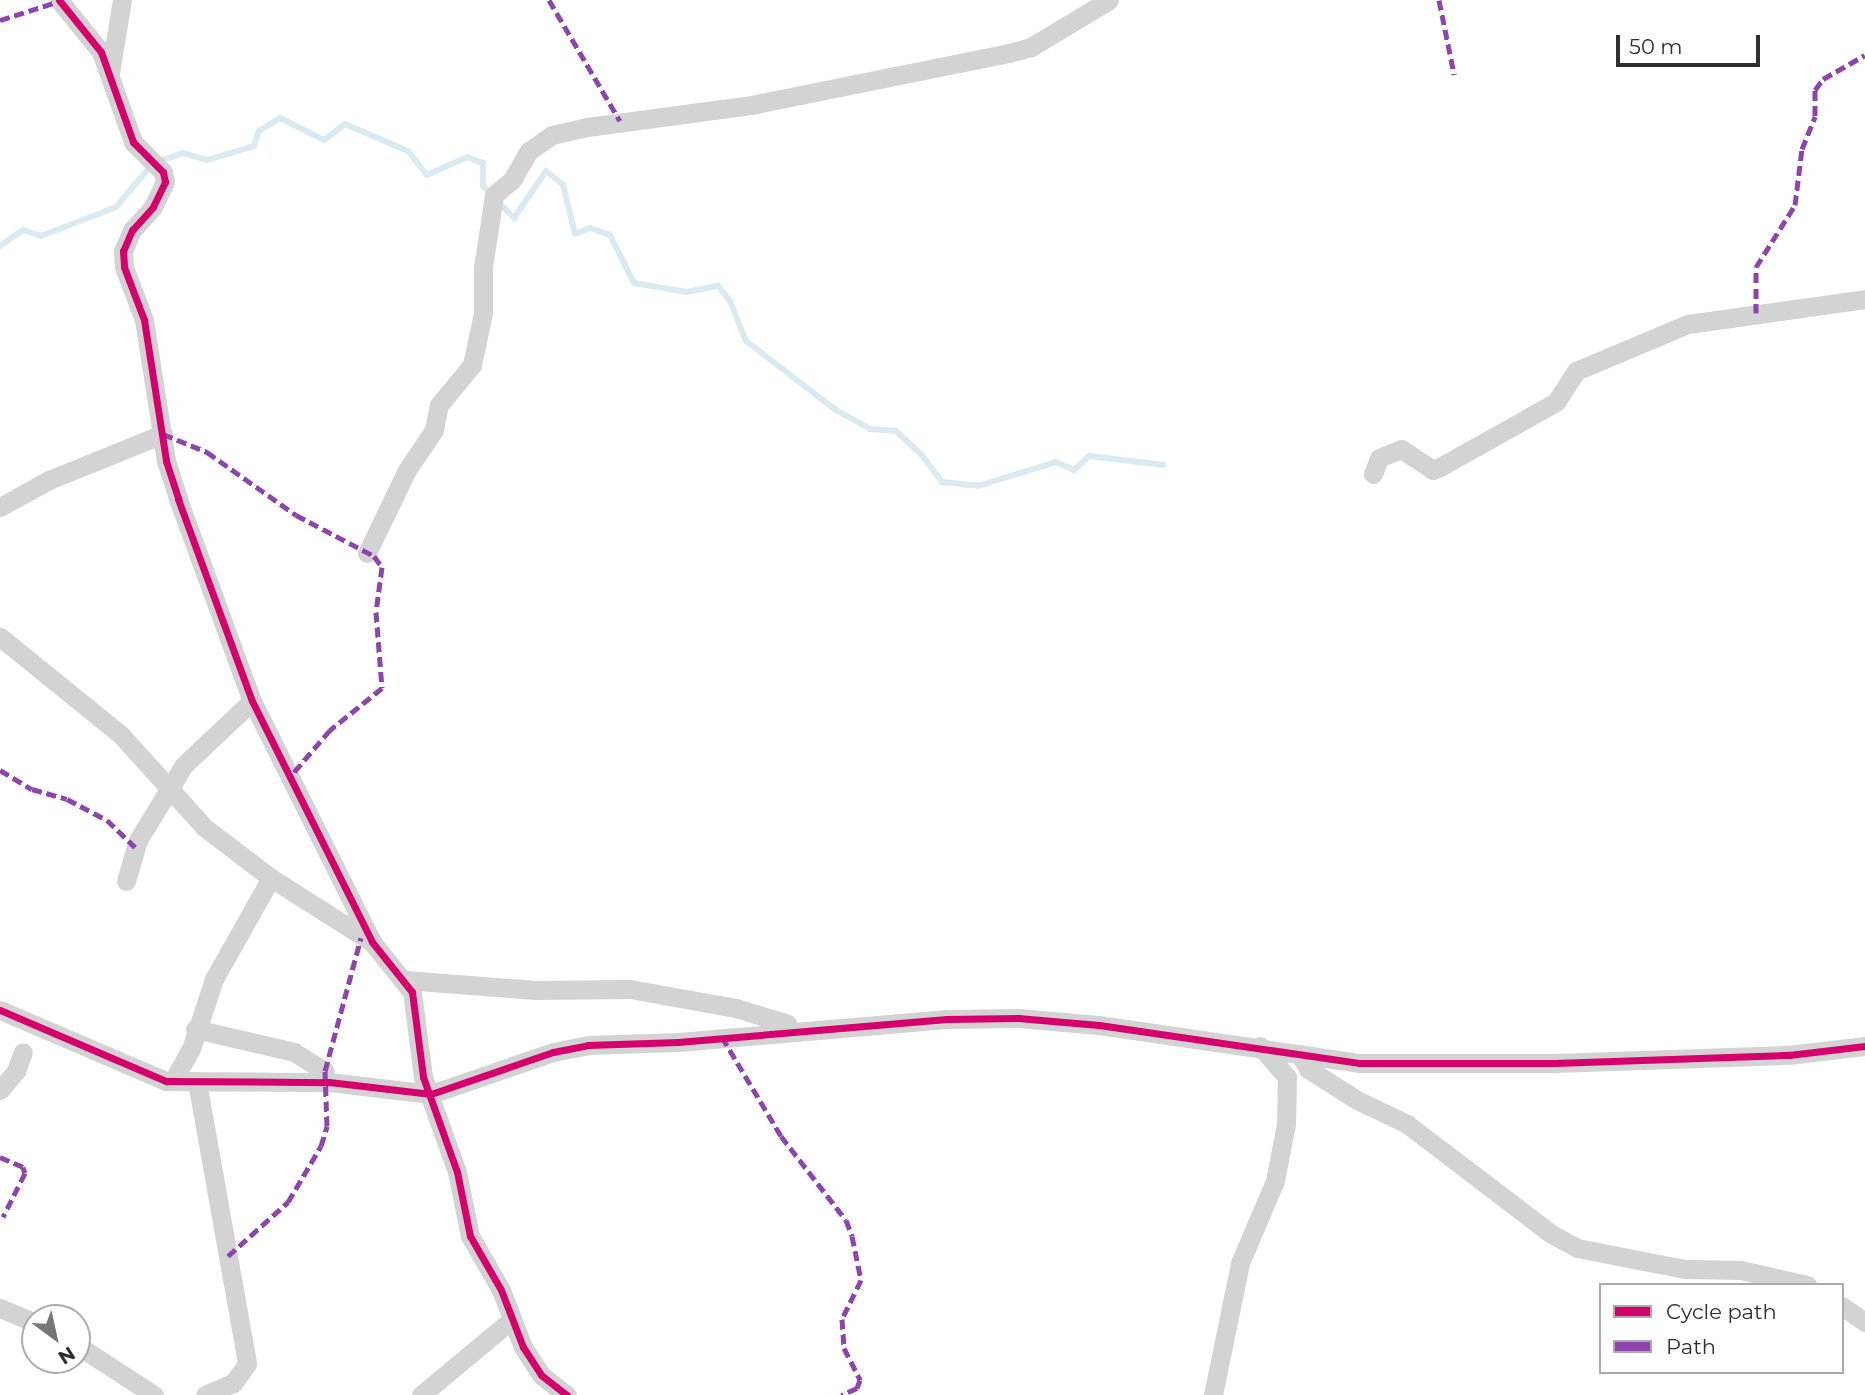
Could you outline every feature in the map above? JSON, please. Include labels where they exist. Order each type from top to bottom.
[{"type":"street","points":[[60,0],[91,37],[110,73],[121,117],[133,142],[163,172],[164,182],[153,207],[132,230],[123,251],[124,267],[144,320],[163,434],[178,499],[252,701],[372,942],[405,979],[417,1006],[423,1077],[457,1172],[470,1236],[501,1290],[510,1321],[541,1375],[567,1395]]},
{"type":"street","points":[[110,73],[122,0]]},
{"type":"street","points":[[367,553],[407,470],[434,430],[439,405],[472,365],[483,313],[483,267],[494,195],[512,180],[529,151],[552,135],[587,127],[751,105],[1009,53],[1031,47],[1110,0]]},
{"type":"street","points":[[1373,474],[1379,457],[1401,449],[1433,470],[1440,467],[1556,402],[1576,371],[1688,324],[1865,299]]},
{"type":"street","points":[[0,507],[49,480],[163,434]]},
{"type":"street","points":[[0,637],[121,735],[204,827],[271,878],[372,942]]},
{"type":"street","points":[[126,881],[138,840],[184,765],[252,701]]},
{"type":"street","points":[[173,1081],[191,1049],[195,1029],[214,979],[271,878]]},
{"type":"street","points":[[405,979],[536,990],[630,989],[736,1008],[805,1028]]},
{"type":"street","points":[[0,1010],[173,1081],[329,1082],[431,1094],[553,1052],[588,1045],[678,1042],[805,1028],[1018,1018],[1260,1046],[1360,1063],[1470,1065],[1789,1055],[1865,1046]]},
{"type":"street","points":[[195,1029],[294,1052],[325,1071]]},
{"type":"street","points":[[1213,1395],[1240,1262],[1275,1181],[1286,1124],[1287,1077],[1260,1046]]},
{"type":"street","points":[[0,1090],[16,1070],[23,1052]]},
{"type":"street","points":[[1300,1054],[1308,1069],[1357,1100],[1408,1124],[1550,1233],[1577,1248],[1685,1269],[1741,1270],[1798,1283]]},
{"type":"street","points":[[197,1082],[247,1364],[233,1383],[205,1395]]},
{"type":"street","points":[[1844,1307],[1865,1322]]},
{"type":"street","points":[[0,1308],[21,1317]]},
{"type":"street","points":[[421,1395],[510,1321]]},
{"type":"street","points":[[91,1354],[154,1395]]},
{"type":"waterway","points":[[0,246],[23,230],[41,236],[116,207],[153,163],[183,153],[207,160],[254,146],[259,131],[280,118],[324,140],[345,124],[408,151],[427,175],[467,157],[483,163],[483,186],[514,218],[546,171],[563,185],[575,234],[590,228],[610,235],[634,283],[686,292],[718,286],[730,301],[746,341],[836,410],[870,429],[896,431],[921,454],[942,482],[978,486],[1056,462],[1074,470],[1089,456],[1163,465]]},
{"type":"marked path","points":[[549,0],[620,121]]},
{"type":"marked path","points":[[1439,0],[1454,74]]},
{"type":"marked path","points":[[0,20],[60,1]]},
{"type":"marked path","points":[[1756,313],[1756,267],[1795,205],[1802,149],[1815,116],[1815,90],[1823,79],[1865,55]]},
{"type":"marked path","points":[[163,434],[207,452],[296,515],[374,556],[382,567],[376,612],[382,688],[330,730],[289,778]]},
{"type":"marked path","points":[[0,770],[32,789],[67,799],[107,820],[135,847]]},
{"type":"marked path","points":[[228,1256],[288,1202],[321,1146],[327,1126],[325,1071],[361,938]]},
{"type":"marked path","points":[[722,1037],[781,1136],[846,1220],[852,1236],[861,1280],[842,1319],[844,1348],[860,1380],[857,1388],[841,1395]]},
{"type":"marked path","points":[[0,1157],[23,1167],[25,1173],[3,1217]]},
{"type":"cycle path","points":[[59,0],[101,52],[133,142],[163,172],[165,182],[153,207],[132,230],[123,251],[124,267],[144,320],[166,461],[178,499],[252,701],[372,942],[412,992],[423,1077],[457,1172],[470,1236],[501,1290],[523,1347],[541,1375],[567,1395]]},
{"type":"cycle path","points":[[0,1010],[166,1081],[329,1082],[431,1094],[553,1052],[588,1045],[678,1042],[947,1019],[1018,1018],[1099,1025],[1360,1063],[1555,1063],[1789,1055],[1865,1046]]}]
